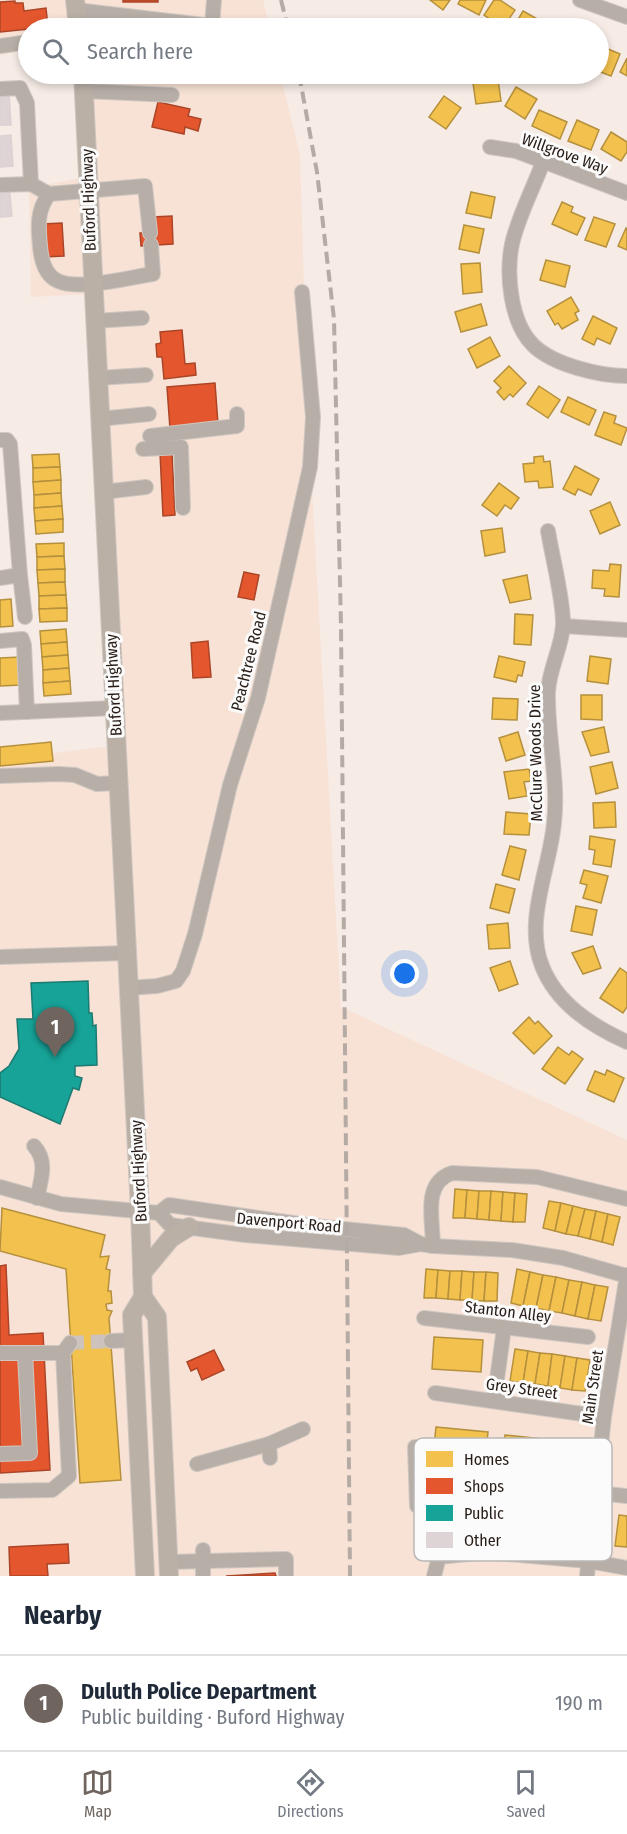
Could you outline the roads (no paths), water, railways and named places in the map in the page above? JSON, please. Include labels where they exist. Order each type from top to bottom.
[{"type":"main road","name":"Buford Highway","points":[[83,84],[143,1297],[157,1317],[169,1569]]},
{"type":"main road","points":[[142,1273],[171,1238],[189,1227]]},
{"type":"main road","name":"Buford Highway","points":[[143,1297],[132,1315],[145,1576]]},
{"type":"main road","points":[[142,1516],[157,1557],[169,1569]]},
{"type":"street","points":[[213,18],[214,0]]},
{"type":"street","points":[[580,0],[627,17]]},
{"type":"street","points":[[76,5],[160,18]]},
{"type":"street","points":[[0,46],[18,43]]},
{"type":"street","points":[[97,84],[172,95]]},
{"type":"street","points":[[0,89],[20,88],[27,103],[30,184]]},
{"type":"street","name":"Willgrove Way","points":[[490,147],[516,151],[627,193]]},
{"type":"street","points":[[543,162],[513,242],[509,264],[516,312],[524,332],[533,345],[552,358],[603,376],[627,376]]},
{"type":"street","points":[[0,185],[30,184],[49,194],[145,186],[153,274],[92,283],[69,284],[57,281],[45,269],[41,260],[40,206],[49,194]]},
{"type":"street","name":"Peachtree Road","points":[[128,988],[157,986],[176,981],[183,970],[195,934],[230,785],[258,698],[310,467],[313,417],[302,292]]},
{"type":"street","points":[[94,321],[142,318]]},
{"type":"street","points":[[97,378],[146,375]]},
{"type":"street","points":[[99,419],[149,414]]},
{"type":"street","points":[[150,436],[237,426],[237,414]]},
{"type":"street","points":[[0,440],[7,440],[10,444],[25,617]]},
{"type":"street","points":[[143,449],[181,447],[183,508]]},
{"type":"street","points":[[103,492],[146,487]]},
{"type":"street","name":"McClure Woods Drive","points":[[548,531],[563,626],[548,689],[550,754],[555,793],[554,824],[536,935],[542,966],[561,998],[595,1028],[627,1042]]},
{"type":"street","points":[[0,578],[20,575]]},
{"type":"street","points":[[563,626],[627,630]]},
{"type":"street","points":[[0,641],[21,639],[24,645],[27,712]]},
{"type":"street","points":[[0,713],[114,708]]},
{"type":"street","points":[[0,776],[75,775],[97,784],[118,783]]},
{"type":"street","points":[[0,957],[22,951],[63,949],[126,952]]},
{"type":"street","points":[[34,1146],[42,1154],[43,1170],[37,1198]]},
{"type":"street","points":[[427,1245],[432,1191],[442,1176],[452,1173],[537,1177],[627,1199]]},
{"type":"street","name":"Davenport Road","points":[[0,1187],[61,1204],[159,1213],[170,1225],[245,1235],[399,1248],[427,1245],[512,1250],[563,1258],[627,1275]]},
{"type":"street","name":"Davenport Road","points":[[159,1213],[169,1205],[193,1207],[314,1226],[404,1235],[427,1245]]},
{"type":"street","name":"Main Street","points":[[601,1438],[604,1418],[620,1357],[627,1275]]},
{"type":"street","name":"Stanton Alley","points":[[424,1318],[588,1337]]},
{"type":"street","points":[[494,1401],[504,1328]]},
{"type":"street","points":[[111,1341],[134,1340]]},
{"type":"street","points":[[0,1353],[25,1353],[67,1348],[69,1476],[52,1490],[0,1491]]},
{"type":"street","points":[[0,1454],[30,1453],[25,1353]]},
{"type":"street","name":"Grey Street","points":[[435,1393],[604,1418]]},
{"type":"street","points":[[196,1464],[270,1451],[303,1429]]},
{"type":"street","points":[[612,1494],[627,1496]]},
{"type":"street","points":[[169,1569],[241,1555],[274,1553],[286,1559],[286,1576]]},
{"type":"street","points":[[434,1576],[438,1561]]},
{"type":"street","points":[[588,1561],[627,1568]]},
{"type":"street","name":"Main Street","points":[[587,1576],[588,1561]]},
{"type":"tunnel","points":[[70,1343],[111,1341]]},
{"type":"railway","points":[[281,0],[286,18]]},
{"type":"railway","points":[[301,84],[317,172],[334,319],[341,626],[350,1576]]},
{"type":"place","name":"Duluth Police Department","points":[[55,1057]]}]
